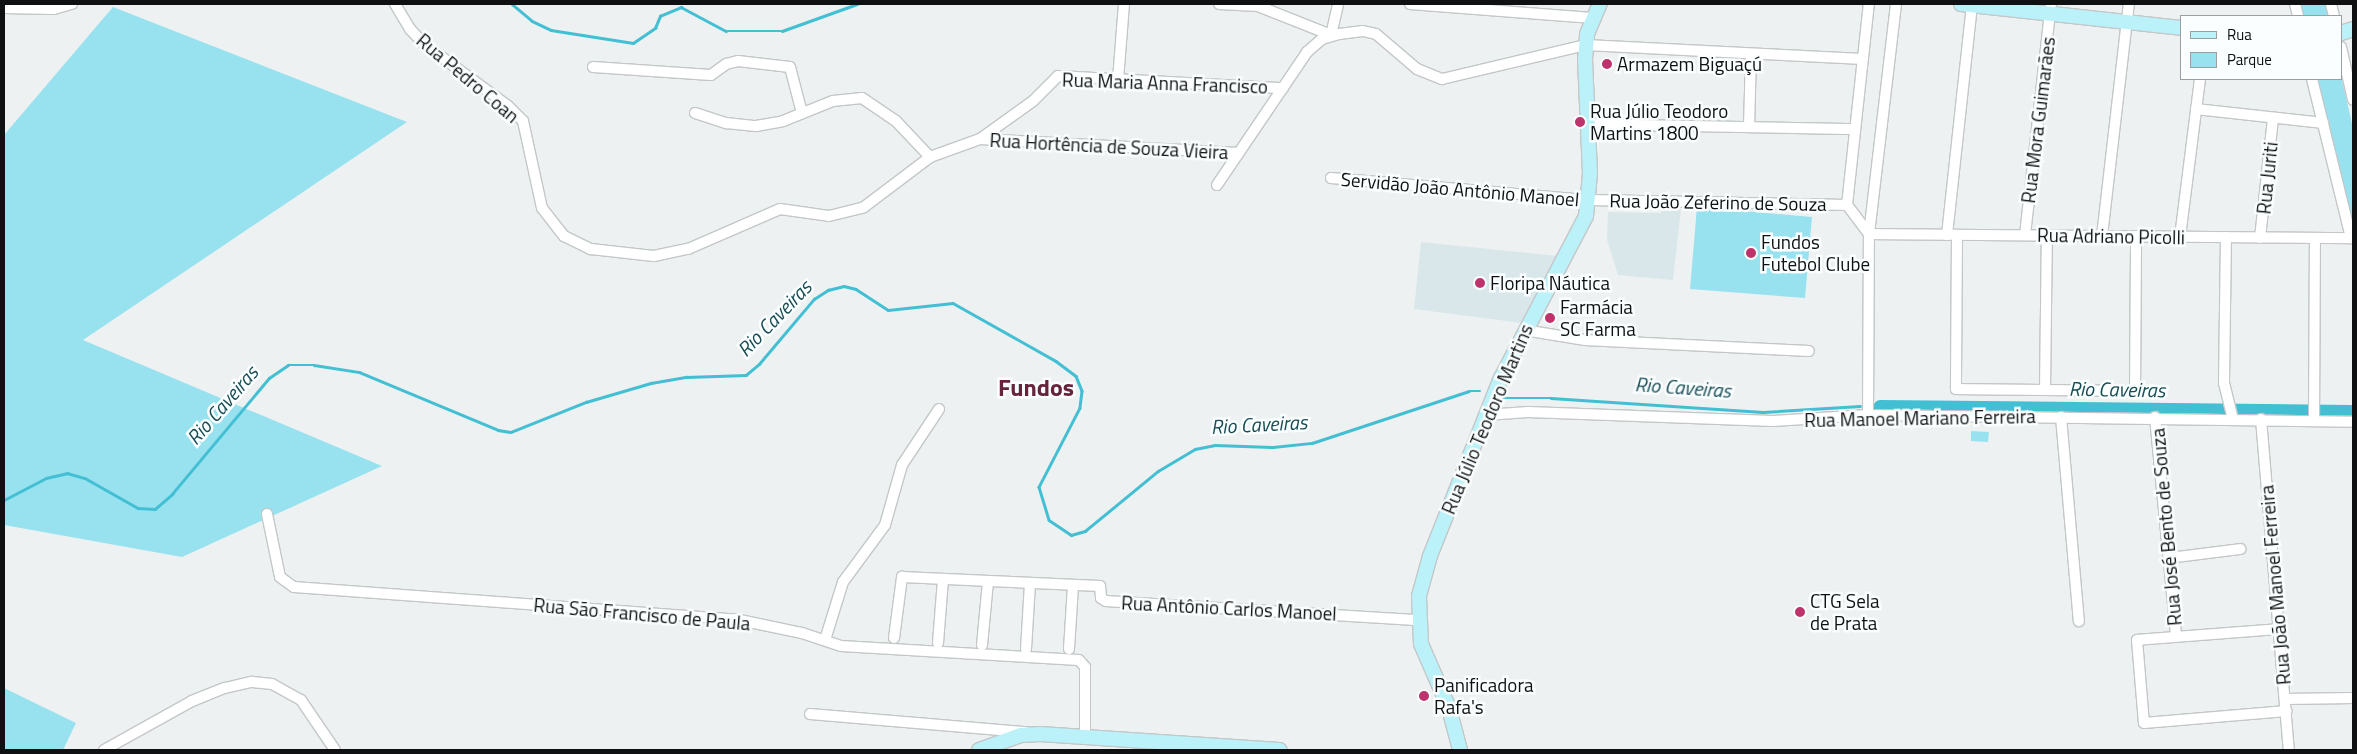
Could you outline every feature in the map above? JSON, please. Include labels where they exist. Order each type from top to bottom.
[{"type":"main road","name":"Rua Júlio Teodoro Martins","points":[[1460,750],[1449,708],[1421,644],[1418,620],[1425,570],[1486,415],[1524,330],[1580,230],[1590,200],[1586,45],[1592,18],[1600,4]]},
{"type":"main road","points":[[1968,4],[2051,9],[2127,22],[2180,28]]},
{"type":"main road","points":[[979,750],[1021,735],[1040,734],[1279,750]]},
{"type":"street","points":[[4,8],[54,9],[72,4]]},
{"type":"street","name":"Rua Pedro Coan","points":[[395,4],[410,29],[424,44],[508,106],[522,121],[542,208],[564,236],[591,249],[665,255],[688,249],[780,209],[829,216],[857,209],[879,198],[930,157],[980,139]]},
{"type":"street","points":[[1118,80],[1124,4]]},
{"type":"street","points":[[1219,4],[1258,6],[1332,35]]},
{"type":"street","points":[[1332,35],[1338,4]]},
{"type":"street","points":[[1410,4],[1592,18]]},
{"type":"street","points":[[1869,4],[1847,205],[1869,234]]},
{"type":"street","points":[[1868,415],[1869,234],[1896,4]]},
{"type":"street","points":[[1968,4],[1952,235],[1956,389],[2135,391],[2136,236]]},
{"type":"street","points":[[2102,236],[2129,4]]},
{"type":"street","name":"Rua Mora Guimarães","points":[[2024,236],[2051,9]]},
{"type":"street","points":[[1217,186],[1312,47],[1332,35],[1363,31],[1376,34],[1417,69],[1442,79],[1586,45],[1751,55],[1863,59]]},
{"type":"street","points":[[2342,51],[2353,100]]},
{"type":"street","points":[[1749,127],[1751,55]]},
{"type":"street","points":[[593,67],[711,75],[726,64],[738,61],[790,67],[802,113]]},
{"type":"street","name":"Rua Maria Anna Francisco","points":[[980,139],[1033,101],[1058,76],[1283,88]]},
{"type":"street","points":[[2180,237],[2200,80]]},
{"type":"street","points":[[2312,80],[2352,238]]},
{"type":"street","points":[[695,113],[745,126],[772,124],[834,101],[862,98],[896,121],[930,157]]},
{"type":"street","points":[[2196,108],[2323,124]]},
{"type":"street","name":"Rua Juriti","points":[[2260,238],[2273,118]]},
{"type":"street","points":[[1588,124],[1855,129]]},
{"type":"street","name":"Rua Hortência de Souza Vieira","points":[[980,139],[1239,153]]},
{"type":"street","name":"Servidão João Antônio Manoel","points":[[1332,178],[1590,200]]},
{"type":"street","name":"Rua João Zeferino de Souza","points":[[1590,200],[1847,205]]},
{"type":"street","name":"Rua Adriano Picolli","points":[[1869,234],[2352,238]]},
{"type":"street","points":[[2045,390],[2047,236]]},
{"type":"street","points":[[2226,237],[2224,375],[2232,417]]},
{"type":"street","points":[[2314,419],[2315,238]]},
{"type":"street","points":[[1524,330],[1585,340],[1809,351]]},
{"type":"street","points":[[825,640],[843,582],[885,525],[902,465],[939,410]]},
{"type":"street","name":"Rua Manoel Mariano Ferreira","points":[[1486,415],[1528,412],[1773,421],[1868,415],[2232,417],[2352,422]]},
{"type":"street","points":[[2061,417],[2079,621]]},
{"type":"street","name":"Rua José Bento de Souza","points":[[2156,417],[2176,636]]},
{"type":"street","name":"Rua João Manoel Ferreira","points":[[2260,419],[2289,750]]},
{"type":"street","name":"Rua São Francisco de Paula","points":[[266,514],[283,582],[294,587],[735,619],[825,640],[841,646],[1079,660],[1085,667],[1085,736]]},
{"type":"street","points":[[2169,558],[2240,549]]},
{"type":"street","name":"Rua Antônio Carlos Manoel","points":[[894,638],[902,578],[1100,586],[1101,598],[1106,601],[1418,620]]},
{"type":"street","points":[[938,643],[943,579]]},
{"type":"street","points":[[982,645],[988,581]]},
{"type":"street","points":[[1026,649],[1030,583]]},
{"type":"street","points":[[1069,649],[1073,585]]},
{"type":"street","points":[[2279,629],[2137,640],[2144,723],[2286,711]]},
{"type":"street","points":[[104,750],[192,701],[225,688],[252,682],[272,684],[301,700],[335,750]]},
{"type":"street","points":[[2285,699],[2353,698]]},
{"type":"street","points":[[810,714],[1040,734]]},
{"type":"shaded area","points":[[1662,208],[1681,209],[1673,280],[1618,275],[1607,240],[1608,212],[1661,213]]},
{"type":"shaded area","name":"Floripa Náutica","points":[[1421,242],[1559,256],[1522,323],[1414,309]]},
{"type":"green space","points":[[2300,4],[2327,4],[2330,15],[2303,15]]},
{"type":"green space","points":[[113,7],[407,122],[83,340],[382,466],[182,557],[4,525],[4,135]]},
{"type":"green space","points":[[2317,80],[2342,80],[2353,128],[2353,231]]},
{"type":"green space","name":"Fundos Futebol Clube","points":[[1697,207],[1812,217],[1805,298],[1690,289]]},
{"type":"green space","points":[[1971,431],[1989,432],[1988,442],[1971,441]]},
{"type":"green space","points":[[4,688],[76,723],[63,750],[4,750]]},
{"type":"waterway","points":[[512,4],[532,21],[551,30],[633,43],[655,28],[660,16],[681,7],[726,31],[782,31],[857,4]]},
{"type":"waterway","name":"Rio Caveiras","points":[[4,500],[46,478],[67,473],[85,478],[138,508],[155,509],[172,494],[269,378],[288,365],[314,365],[359,372],[498,430],[511,432],[586,402],[651,383],[686,377],[746,375],[759,364],[814,299],[828,290],[844,286],[856,289],[888,310],[953,303],[1056,361],[1076,376],[1082,391],[1080,408],[1039,487],[1049,520],[1071,535],[1085,531],[1158,471],[1195,449],[1215,445],[1273,447],[1312,443],[1469,391],[1480,391]]},
{"type":"waterway","name":"Rio Caveiras","points":[[1503,398],[1551,398],[1763,412],[1860,406]]},
{"type":"waterway","name":"Rio Caveiras","points":[[1880,407],[2350,412],[2353,415]]},
{"type":"place","name":"Armazem Biguaçú","points":[[1607,64]]},
{"type":"place","name":"Rua Júlio Teodoro Martins 1800","points":[[1580,122]]},
{"type":"place","name":"Fundos Futebol Clube","points":[[1751,253]]},
{"type":"place","name":"Floripa Náutica","points":[[1480,283]]},
{"type":"place","name":"Farmácia SC Farma","points":[[1550,318]]},
{"type":"place","name":"CTG Sela de Prata","points":[[1800,612]]},
{"type":"place","name":"Panificadora Rafa's","points":[[1424,696]]},
{"type":"district","name":"Fundos","points":[[1036,388]]}]
